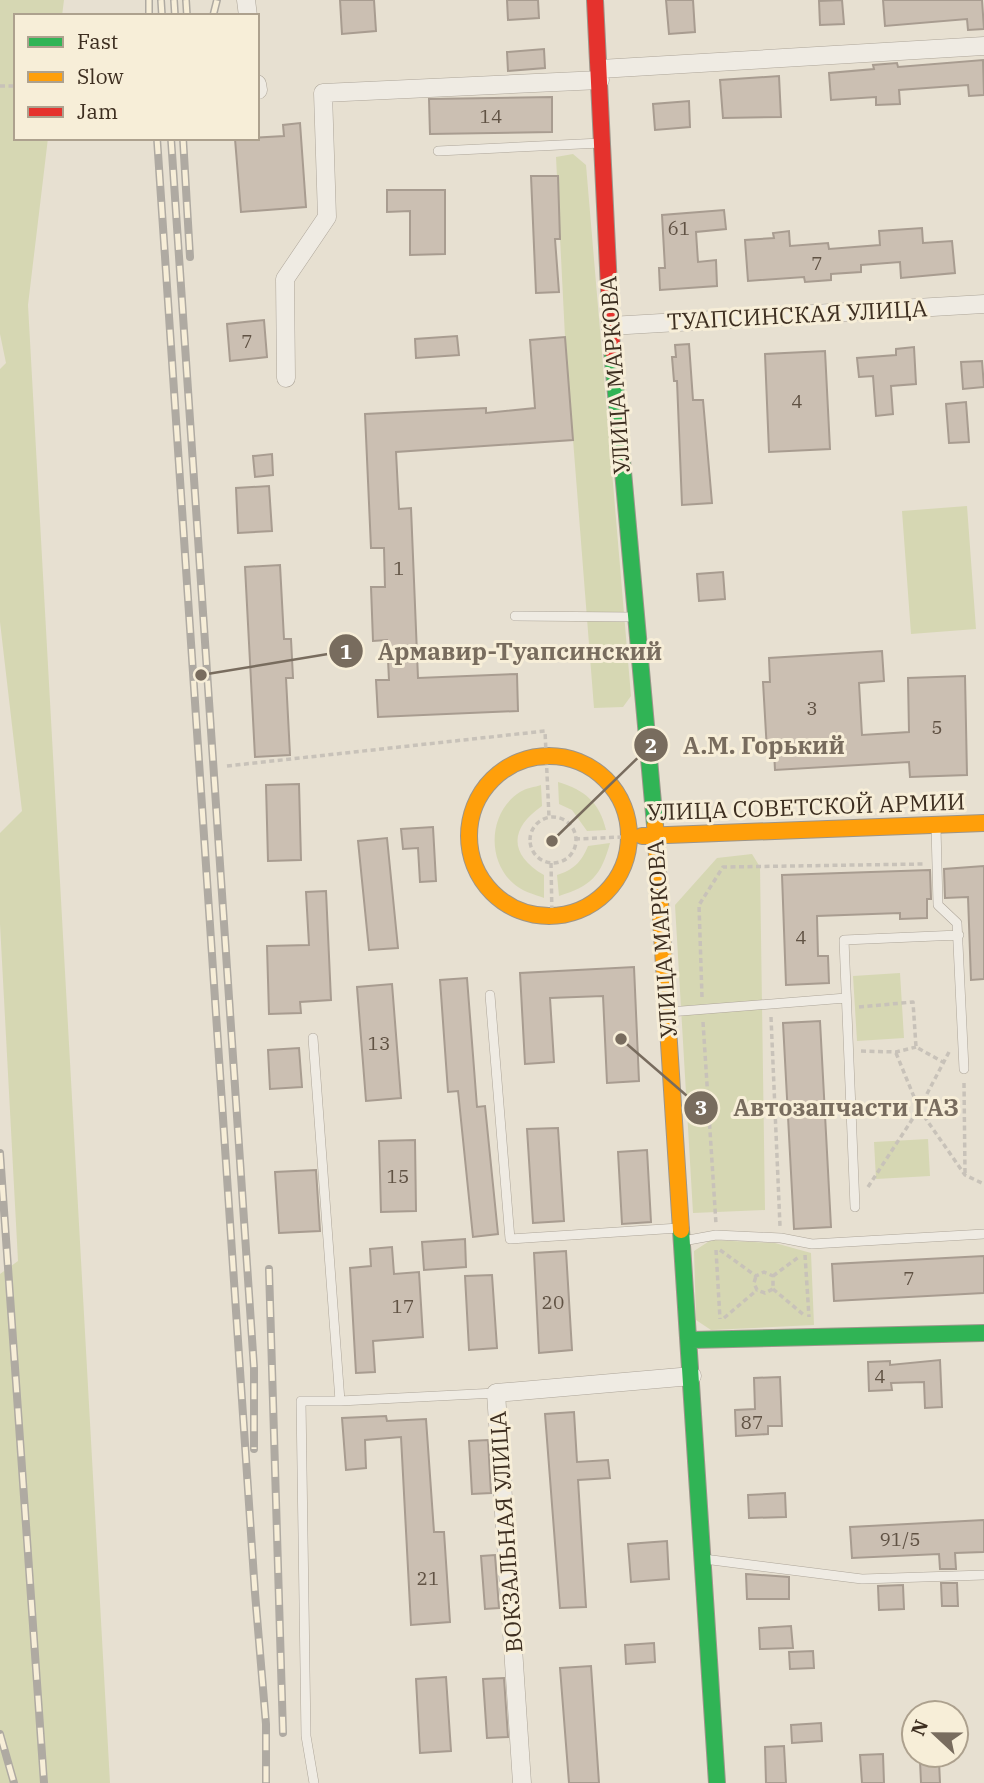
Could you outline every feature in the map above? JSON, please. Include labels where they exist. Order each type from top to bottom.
[{"type":"main road","name":"УЛИЦА МАРКОВА","points":[[595,0],[610,327],[656,836],[691,1340],[717,1783]]},
{"type":"main road","points":[[547,756],[578,762],[605,779],[618,795],[627,815],[629,836],[625,861],[615,883],[597,900],[576,912],[552,917],[527,914],[504,903],[486,886],[474,864],[469,839],[472,814],[483,791],[500,773],[522,761],[547,756]]},
{"type":"main road","name":"УЛИЦА СОВЕТСКОЙ АРМИИ","points":[[629,836],[984,823]]},
{"type":"main road","points":[[691,1340],[984,1334]]},
{"type":"street","points":[[286,377],[285,279],[327,216],[323,93],[984,46]]},
{"type":"street","name":"ТУАПСИНСКАЯ УЛИЦА","points":[[610,327],[984,304]]},
{"type":"street","name":"ВОКЗАЛЬНАЯ УЛИЦА","points":[[522,1783],[496,1393],[692,1376]]},
{"type":"lane","points":[[438,151],[603,142]]},
{"type":"lane","points":[[515,616],[635,617]]},
{"type":"lane","points":[[936,825],[938,905],[957,923],[959,936],[964,1069]]},
{"type":"lane","points":[[855,1207],[844,940],[959,936]]},
{"type":"lane","points":[[491,996],[510,1239],[682,1234],[781,1238],[812,1244],[984,1234]]},
{"type":"lane","points":[[667,1012],[771,1004],[847,1003]]},
{"type":"lane","points":[[313,1038],[340,1401]]},
{"type":"lane","points":[[314,1783],[306,1736],[301,1401],[496,1393]]},
{"type":"lane","points":[[704,1559],[862,1579],[984,1575]]},
{"type":"path","points":[[227,766],[545,731],[550,817]]},
{"type":"path","points":[[550,817],[567,822],[575,839],[571,853],[559,862],[551,863],[536,856],[530,841],[535,825],[550,817]]},
{"type":"path","points":[[575,839],[629,836]]},
{"type":"path","points":[[551,863],[552,917]]},
{"type":"path","points":[[716,1235],[699,905],[723,867],[938,864]]},
{"type":"path","points":[[847,1003],[913,1002],[916,1047]]},
{"type":"path","points":[[771,1004],[781,1238]]},
{"type":"path","points":[[855,1207],[919,1109],[962,1026]]},
{"type":"path","points":[[849,1051],[896,1052],[916,1047],[943,1062]]},
{"type":"path","points":[[896,1052],[919,1109],[965,1175],[984,1184]]},
{"type":"path","points":[[964,1069],[965,1175]]},
{"type":"path","points":[[721,1338],[716,1247],[756,1276]]},
{"type":"path","points":[[773,1276],[805,1253],[809,1320]]},
{"type":"path","points":[[773,1276],[764,1272],[756,1276],[754,1283],[757,1290],[765,1293],[773,1289]]},
{"type":"path","points":[[773,1276],[773,1289],[809,1320]]},
{"type":"path","points":[[720,1321],[757,1290]]},
{"type":"path","points":[[720,1321],[733,1320]]},
{"type":"path","points":[[796,1320],[809,1320]]},
{"type":"green space","points":[[0,0],[64,0],[62,14],[14,14],[14,140],[48,140],[28,305],[110,1783],[0,1783],[0,1274],[18,1261],[0,924],[0,833],[22,811],[0,622],[0,369],[6,363],[0,334]]},
{"type":"green space","points":[[573,154],[586,165],[631,696],[623,707],[594,708],[565,337],[556,157]]},
{"type":"green space","points":[[967,506],[976,629],[911,634],[902,511]]},
{"type":"green space","points":[[558,782],[576,789],[590,799],[600,812],[606,830],[587,831],[572,810],[559,804]]},
{"type":"green space","points":[[541,785],[542,806],[524,823],[518,841],[524,858],[544,875],[544,898],[521,889],[508,877],[500,866],[495,839],[496,825],[509,801],[522,791]]},
{"type":"green space","points":[[610,843],[603,864],[593,878],[587,884],[559,896],[557,875],[576,865],[588,846]]},
{"type":"green space","points":[[752,854],[760,867],[765,1210],[693,1213],[675,905],[717,858]]},
{"type":"green space","points":[[900,973],[904,1038],[857,1041],[853,976]]},
{"type":"green space","points":[[928,1139],[930,1176],[876,1179],[874,1142]]},
{"type":"green space","points":[[711,1240],[775,1243],[811,1253],[814,1325],[711,1330],[696,1320],[694,1251]]},
{"type":"building","points":[[340,0],[374,0],[376,31],[342,34]]},
{"type":"building","points":[[507,0],[538,0],[539,18],[508,20]]},
{"type":"building","points":[[666,0],[693,0],[695,32],[669,34]]},
{"type":"building","points":[[842,0],[844,24],[820,25],[819,1]]},
{"type":"building","points":[[883,0],[982,0],[984,29],[968,30],[967,19],[885,26]]},
{"type":"building","points":[[544,49],[545,68],[508,71],[507,52]]},
{"type":"building","points":[[983,60],[984,95],[969,96],[968,85],[899,90],[900,104],[876,105],[876,97],[831,100],[829,73],[874,69],[873,65],[897,63],[898,67]]},
{"type":"building","points":[[779,76],[781,117],[723,118],[720,80]]},
{"type":"building","points":[[552,97],[552,132],[430,134],[429,99]]},
{"type":"building","points":[[689,101],[690,127],[655,130],[653,104]]},
{"type":"building","points":[[300,123],[306,207],[241,212],[235,140],[284,136],[283,125]]},
{"type":"building","points":[[531,176],[558,176],[560,239],[555,239],[559,292],[536,293]]},
{"type":"building","points":[[387,190],[445,190],[445,254],[410,255],[410,211],[387,212]]},
{"type":"building","points":[[724,210],[726,229],[696,232],[698,262],[716,260],[717,286],[660,290],[659,268],[665,268],[662,215]]},
{"type":"building","points":[[922,228],[923,243],[952,241],[955,273],[901,278],[900,262],[861,265],[861,272],[831,274],[831,280],[805,282],[804,277],[748,281],[745,240],[774,238],[773,233],[789,231],[790,246],[828,243],[829,249],[880,245],[879,231]]},
{"type":"building","points":[[264,320],[267,357],[230,361],[227,324]]},
{"type":"building","points":[[457,336],[459,355],[416,358],[415,339]]},
{"type":"building","points":[[565,337],[573,440],[396,452],[399,509],[411,508],[418,678],[517,674],[518,711],[378,717],[376,680],[389,680],[387,640],[373,641],[371,587],[385,587],[384,548],[371,548],[365,414],[486,408],[486,413],[535,408],[530,340]]},
{"type":"building","points":[[689,344],[693,400],[703,400],[712,503],[682,505],[677,381],[674,381],[672,357],[676,357],[675,345]]},
{"type":"building","points":[[914,347],[916,384],[891,386],[893,414],[876,416],[873,376],[859,377],[857,358],[896,355],[896,349]]},
{"type":"building","points":[[825,351],[830,449],[769,452],[765,354]]},
{"type":"building","points":[[982,361],[984,387],[963,389],[961,362]]},
{"type":"building","points":[[966,402],[969,442],[949,443],[946,404]]},
{"type":"building","points":[[272,454],[273,475],[255,477],[253,456]]},
{"type":"building","points":[[269,486],[272,531],[238,533],[236,488]]},
{"type":"building","points":[[280,565],[284,639],[291,639],[293,678],[286,678],[290,755],[255,757],[245,567]]},
{"type":"building","points":[[723,572],[725,599],[699,601],[697,574]]},
{"type":"building","points":[[882,651],[884,681],[859,683],[862,735],[909,732],[908,678],[965,676],[967,775],[910,777],[909,762],[775,770],[774,751],[767,751],[763,682],[770,682],[769,658]]},
{"type":"building","points":[[299,784],[301,860],[268,861],[266,785]]},
{"type":"building","points":[[433,827],[436,881],[420,882],[418,848],[403,849],[401,829]]},
{"type":"building","points":[[387,838],[398,948],[369,950],[358,841]]},
{"type":"building","points":[[984,866],[984,979],[971,980],[968,897],[945,898],[944,869]]},
{"type":"building","points":[[930,870],[931,899],[927,899],[927,918],[900,919],[900,913],[817,916],[818,956],[828,956],[829,983],[786,985],[782,875]]},
{"type":"building","points":[[326,891],[331,1000],[300,1002],[301,1013],[269,1014],[267,946],[309,945],[306,892]]},
{"type":"building","points":[[634,967],[639,1081],[607,1083],[603,996],[550,998],[554,1062],[525,1064],[520,973]]},
{"type":"building","points":[[467,978],[477,1107],[485,1106],[498,1234],[473,1237],[458,1091],[448,1092],[440,980]]},
{"type":"building","points":[[392,984],[401,1098],[366,1101],[357,987]]},
{"type":"building","points":[[820,1021],[831,1227],[794,1229],[783,1023]]},
{"type":"building","points":[[299,1048],[302,1087],[270,1089],[268,1050]]},
{"type":"building","points":[[558,1128],[564,1221],[533,1223],[527,1129]]},
{"type":"building","points":[[415,1140],[416,1211],[381,1212],[379,1141]]},
{"type":"building","points":[[647,1150],[651,1222],[622,1224],[618,1152]]},
{"type":"building","points":[[316,1170],[320,1231],[279,1233],[275,1172]]},
{"type":"building","points":[[465,1239],[466,1267],[424,1270],[422,1242]]},
{"type":"building","points":[[392,1247],[394,1274],[419,1272],[423,1337],[373,1341],[375,1372],[356,1373],[350,1268],[371,1266],[370,1249]]},
{"type":"building","points":[[566,1251],[572,1350],[539,1353],[534,1253]]},
{"type":"building","points":[[984,1256],[984,1293],[834,1301],[832,1264]]},
{"type":"building","points":[[492,1275],[497,1348],[469,1350],[465,1276]]},
{"type":"building","points":[[940,1360],[942,1407],[925,1408],[924,1382],[891,1383],[892,1390],[869,1391],[868,1362],[890,1361],[890,1365]]},
{"type":"building","points":[[780,1377],[782,1426],[768,1426],[768,1434],[736,1436],[735,1410],[755,1409],[754,1378]]},
{"type":"building","points":[[574,1412],[577,1462],[608,1460],[610,1478],[578,1480],[586,1607],[560,1608],[545,1414]]},
{"type":"building","points":[[386,1416],[387,1421],[426,1419],[434,1532],[444,1532],[450,1622],[411,1625],[401,1437],[365,1440],[366,1468],[346,1470],[342,1418]]},
{"type":"building","points":[[488,1440],[491,1493],[472,1494],[469,1441]]},
{"type":"building","points":[[785,1493],[786,1517],[749,1518],[748,1495]]},
{"type":"building","points":[[984,1520],[984,1552],[955,1553],[956,1569],[940,1569],[939,1554],[852,1558],[850,1527]]},
{"type":"building","points":[[667,1541],[669,1579],[631,1582],[628,1544]]},
{"type":"building","points":[[495,1555],[499,1608],[485,1609],[481,1556]]},
{"type":"building","points":[[746,1574],[789,1577],[789,1599],[747,1599]]},
{"type":"building","points":[[941,1583],[957,1583],[958,1606],[942,1606]]},
{"type":"building","points":[[903,1585],[904,1609],[879,1610],[878,1586]]},
{"type":"building","points":[[791,1626],[793,1648],[760,1649],[759,1628]]},
{"type":"building","points":[[654,1643],[655,1662],[626,1664],[625,1645]]},
{"type":"building","points":[[813,1651],[814,1668],[790,1669],[789,1652]]},
{"type":"building","points":[[591,1666],[599,1783],[569,1783],[560,1668]]},
{"type":"building","points":[[446,1677],[451,1751],[420,1753],[416,1679]]},
{"type":"building","points":[[504,1678],[508,1737],[487,1738],[483,1679]]},
{"type":"building","points":[[821,1723],[822,1741],[792,1743],[791,1725]]},
{"type":"building","points":[[784,1746],[786,1783],[766,1783],[765,1747]]},
{"type":"building","points":[[883,1754],[884,1783],[862,1783],[860,1755]]},
{"type":"building","points":[[920,1769],[939,1769],[940,1783],[921,1783]]},
{"type":"railway","points":[[149,0],[149,14]]},
{"type":"railway","points":[[161,0],[162,14]]},
{"type":"railway","points":[[174,0],[175,14]]},
{"type":"railway","points":[[186,0],[187,14]]},
{"type":"railway","points":[[214,14],[217,0]]},
{"type":"railway","points":[[157,140],[266,1724],[266,1783]]},
{"type":"railway","points":[[171,140],[254,1368],[254,1449]]},
{"type":"railway","points":[[183,140],[190,257]]},
{"type":"railway","points":[[0,1153],[44,1783]]},
{"type":"railway","points":[[269,1269],[283,1733]]},
{"type":"railway","points":[[0,1734],[14,1783]]},
{"type":"traffic: fast","points":[[612,350],[655,825]]},
{"type":"traffic: fast","points":[[681,1230],[717,1783]]},
{"type":"traffic: fast","points":[[691,1340],[984,1333]]},
{"type":"traffic: slow","points":[[549,756],[580,762],[605,780],[623,805],[629,836],[623,867],[605,892],[580,910],[549,916],[518,910],[493,892],[475,867],[469,836],[475,805],[493,780],[518,762],[549,756]]},
{"type":"traffic: slow","points":[[642,836],[984,823]]},
{"type":"traffic: slow","points":[[655,825],[681,1230]]},
{"type":"traffic: jam","points":[[595,0],[612,350]]},
{"type":"place","name":"Армавир-Туапсинский","points":[[201,675]]},
{"type":"place","name":"А.М. Горький","points":[[552,841]]},
{"type":"place","name":"Автозапчасти ГАЗ","points":[[621,1039]]}]
